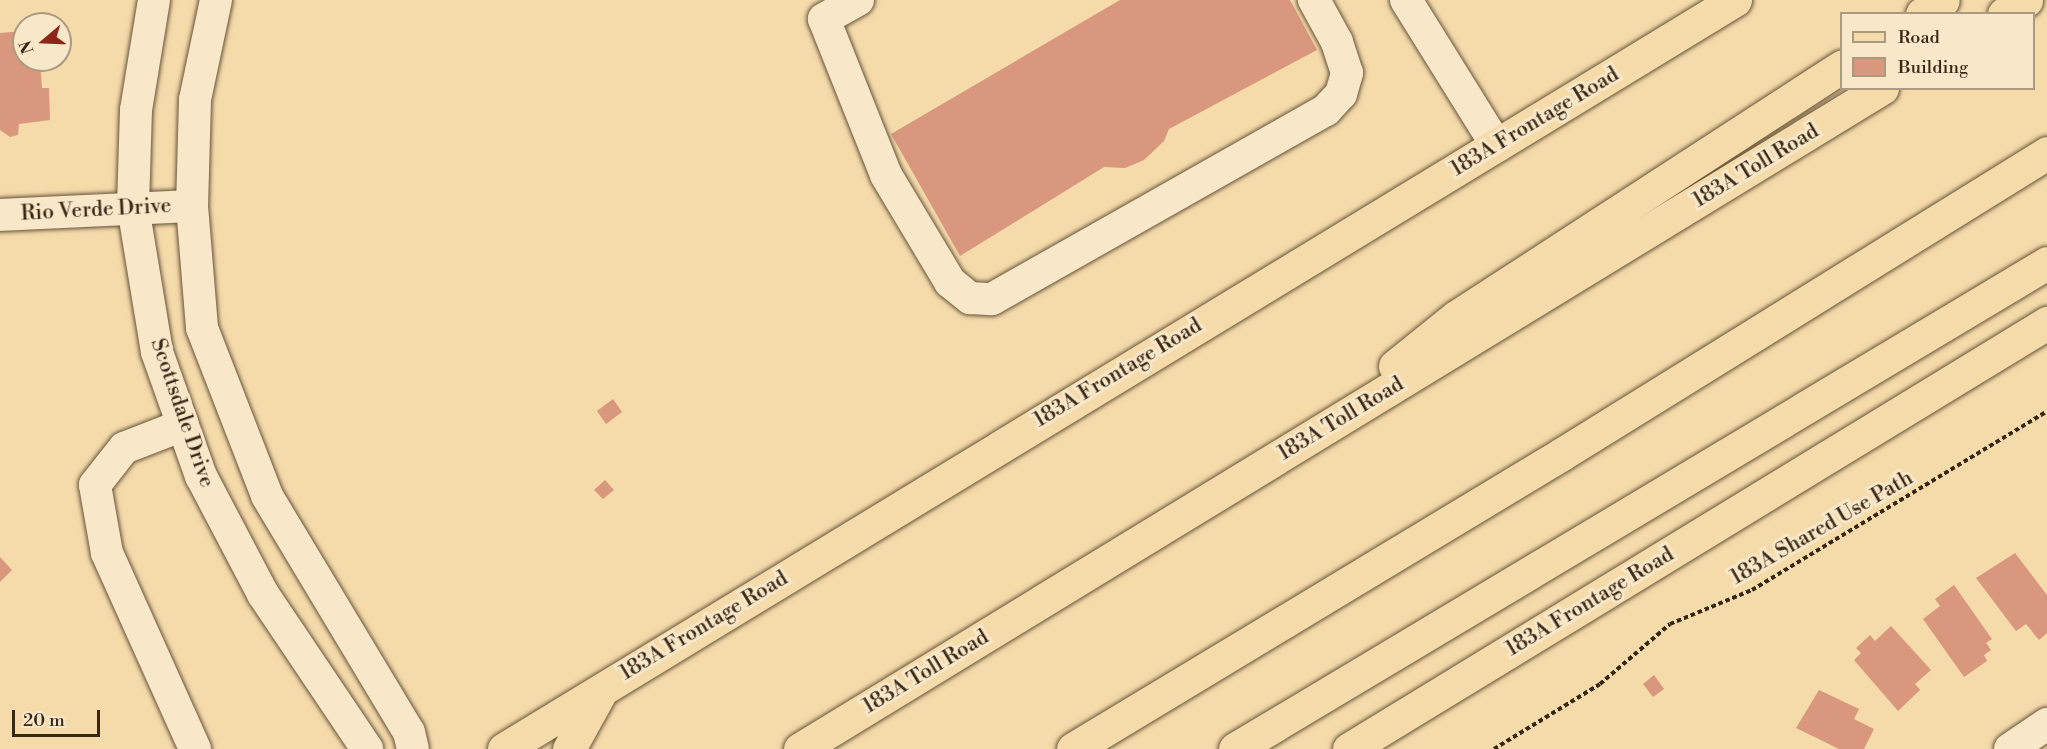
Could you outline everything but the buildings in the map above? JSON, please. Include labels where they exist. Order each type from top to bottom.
[{"type":"main road","name":"183A Frontage Road","points":[[504,749],[1736,0]]},
{"type":"main road","points":[[1925,12],[1943,0]]},
{"type":"main road","points":[[2007,12],[2026,0]]},
{"type":"main road","points":[[1283,455],[1456,317],[1840,67]]},
{"type":"main road","name":"183A Toll Road","points":[[800,749],[1879,90]]},
{"type":"main road","points":[[1073,749],[1551,460],[2047,153]]},
{"type":"main road","points":[[1235,749],[2047,263]]},
{"type":"main road","name":"183A Frontage Road","points":[[1349,749],[2047,323]]},
{"type":"main road","points":[[569,749],[602,689]]},
{"type":"street","name":"Scottsdale Drive","points":[[154,0],[136,110],[133,207],[157,352],[201,476],[263,594],[367,749]]},
{"type":"street","points":[[216,0],[195,100],[192,206],[202,328],[267,496],[409,732],[413,749]]},
{"type":"street","points":[[858,0],[820,10],[886,175],[950,282],[970,298],[992,299],[1326,110],[1341,94],[1347,73],[1337,42],[1314,0]]},
{"type":"street","points":[[1406,0],[1497,146]]},
{"type":"street","name":"Rio Verde Drive","points":[[0,215],[192,206]]},
{"type":"street","points":[[183,425],[124,448],[95,485],[107,553],[195,749]]},
{"type":"street","points":[[2010,749],[2047,724]]},
{"type":"path","name":"183A Shared Use Path","points":[[1494,749],[1600,684],[1670,624],[1752,590],[2047,411]]}]
